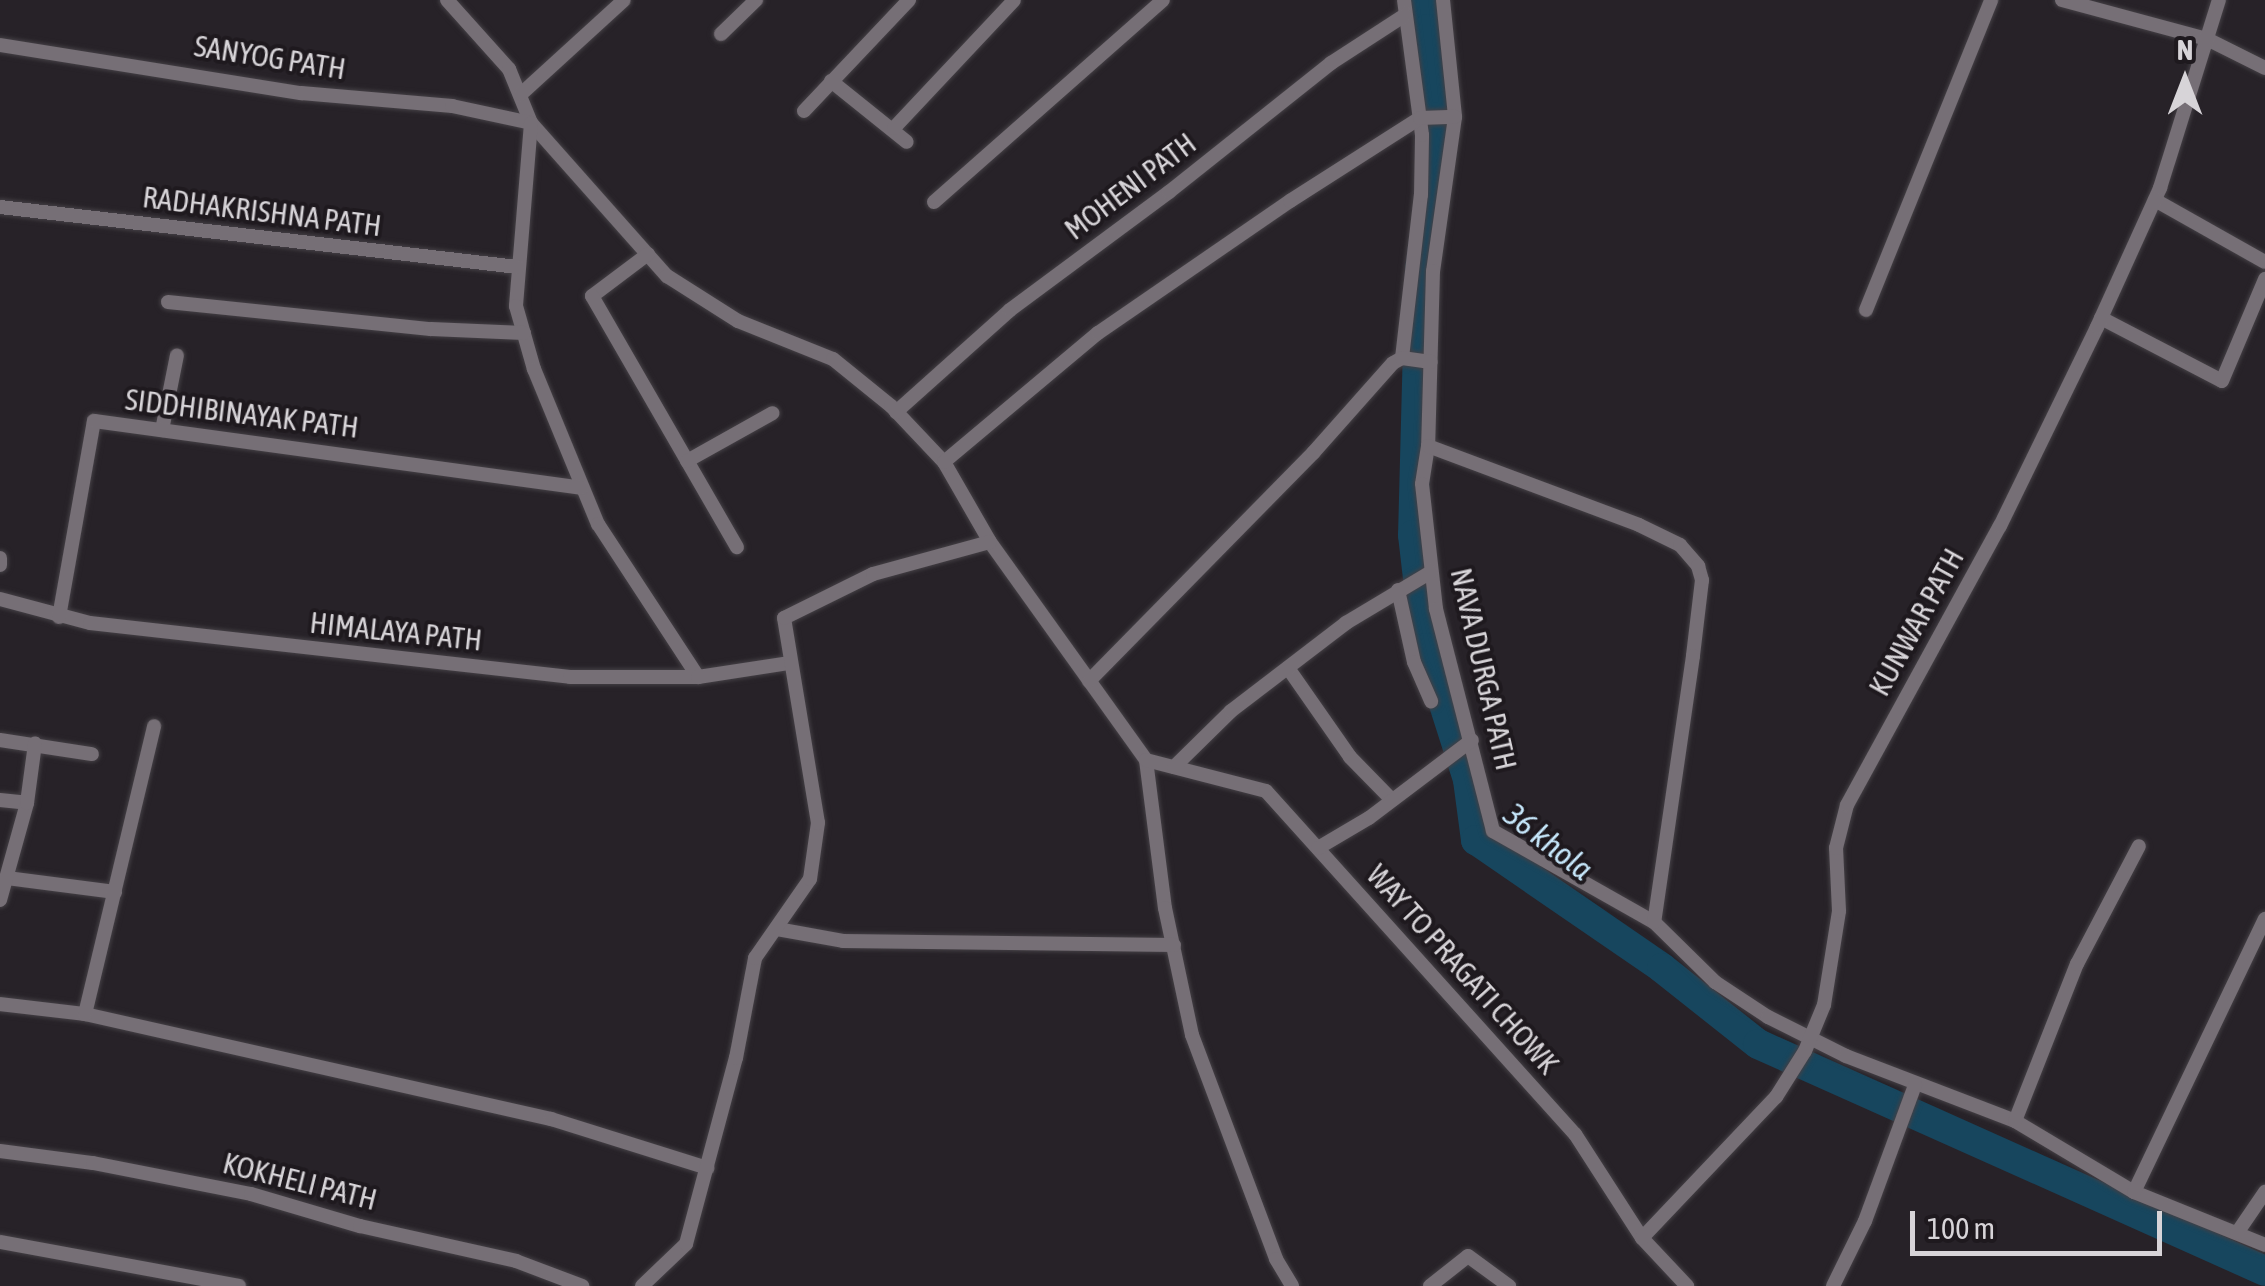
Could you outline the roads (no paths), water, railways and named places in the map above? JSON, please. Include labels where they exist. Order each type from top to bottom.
[{"type":"street","points":[[447,0],[509,70],[531,123],[667,276],[738,321],[834,359],[896,412],[944,462],[990,542],[1146,760],[1192,1035],[1276,1258],[1292,1286]]},
{"type":"street","points":[[520,94],[624,0]]},
{"type":"street","points":[[722,34],[756,0]]},
{"type":"street","points":[[804,111],[908,0]]},
{"type":"street","points":[[894,128],[1014,0]]},
{"type":"street","points":[[934,202],[1162,0]]},
{"type":"street","name":"NAVA DURGA PATH","points":[[1442,0],[1455,117],[1433,271],[1428,446],[1422,484],[1436,609],[1494,831],[1654,922],[1715,982],[1768,1016],[1915,1085],[2015,1120],[2134,1192],[2265,1244]]},
{"type":"street","points":[[1866,310],[1991,0]]},
{"type":"street","points":[[2062,0],[2207,39],[2265,68]]},
{"type":"street","name":"KUNWAR PATH","points":[[1642,1238],[1776,1097],[1805,1051],[1808,1035],[1824,1004],[1839,911],[1836,848],[1847,805],[2000,526],[2101,318],[2179,138],[2219,0]]},
{"type":"street","points":[[1089,681],[1402,358],[1420,195],[1420,118],[1405,7]]},
{"type":"street","name":"MOHENI PATH","points":[[896,412],[1010,310],[1169,192],[1405,7]]},
{"type":"street","name":"SANYOG PATH","points":[[0,45],[301,93],[452,106],[531,123]]},
{"type":"street","points":[[832,82],[907,142]]},
{"type":"street","points":[[944,462],[1098,333],[1420,118],[1455,117]]},
{"type":"street","points":[[531,123],[516,306],[524,333],[580,488],[655,618],[698,677]]},
{"type":"street","points":[[2155,200],[2265,262]]},
{"type":"street","name":"RADHAKRISHNA PATH","points":[[0,207],[518,267]]},
{"type":"street","points":[[648,254],[592,296],[737,547]]},
{"type":"street","points":[[2101,318],[2222,381],[2265,278]]},
{"type":"street","points":[[168,302],[524,333]]},
{"type":"street","points":[[162,430],[177,355]]},
{"type":"street","points":[[1402,358],[1431,362]]},
{"type":"street","points":[[687,461],[774,414]]},
{"type":"street","name":"SIDDHIBINAYAK PATH","points":[[59,617],[94,421],[580,488]]},
{"type":"street","points":[[1428,446],[1615,518],[1680,545],[1693,556],[1702,580],[1654,922]]},
{"type":"street","points":[[642,1286],[686,1244],[736,1058],[755,958],[810,879],[818,823],[784,618],[872,574],[990,542]]},
{"type":"street","points":[[1174,767],[1231,712],[1288,668],[1398,590],[1431,572]]},
{"type":"street","points":[[1398,590],[1414,662],[1430,701]]},
{"type":"street","name":"HIMALAYA PATH","points":[[0,599],[59,617],[228,641],[570,677],[698,677],[790,663]]},
{"type":"street","points":[[1288,668],[1350,757],[1392,800]]},
{"type":"street","points":[[84,1014],[154,726]]},
{"type":"street","points":[[0,740],[92,754]]},
{"type":"street","points":[[1318,848],[1392,800],[1472,740]]},
{"type":"street","points":[[0,900],[27,802],[34,744]]},
{"type":"street","name":"WAY TO PRAGATI CHOWK","points":[[1146,760],[1266,791],[1575,1134],[1642,1238],[1687,1286]]},
{"type":"street","points":[[0,800],[27,802]]},
{"type":"street","points":[[2015,1120],[2077,964],[2139,846]]},
{"type":"street","points":[[7,878],[115,892]]},
{"type":"street","points":[[2134,1192],[2265,919]]},
{"type":"street","points":[[777,929],[844,940],[1174,945]]},
{"type":"street","points":[[0,1004],[84,1014],[551,1120],[707,1168]]},
{"type":"street","points":[[1833,1286],[1865,1221],[1915,1085]]},
{"type":"street","name":"KOKHELI PATH","points":[[0,1151],[92,1163],[251,1194],[360,1226],[516,1261],[582,1286]]},
{"type":"street","points":[[2237,1233],[2265,1192]]},
{"type":"street","points":[[0,1242],[239,1286]]},
{"type":"street","points":[[1430,1286],[1468,1256],[1509,1286]]},
{"type":"street","points":[[1660,1286],[1670,1271]]},
{"type":"waterway","name":"36 khola","points":[[1421,0],[1428,29],[1437,143],[1420,269],[1413,535],[1426,648],[1468,780],[1476,840],[1662,968],[1758,1044],[2265,1271]]}]
